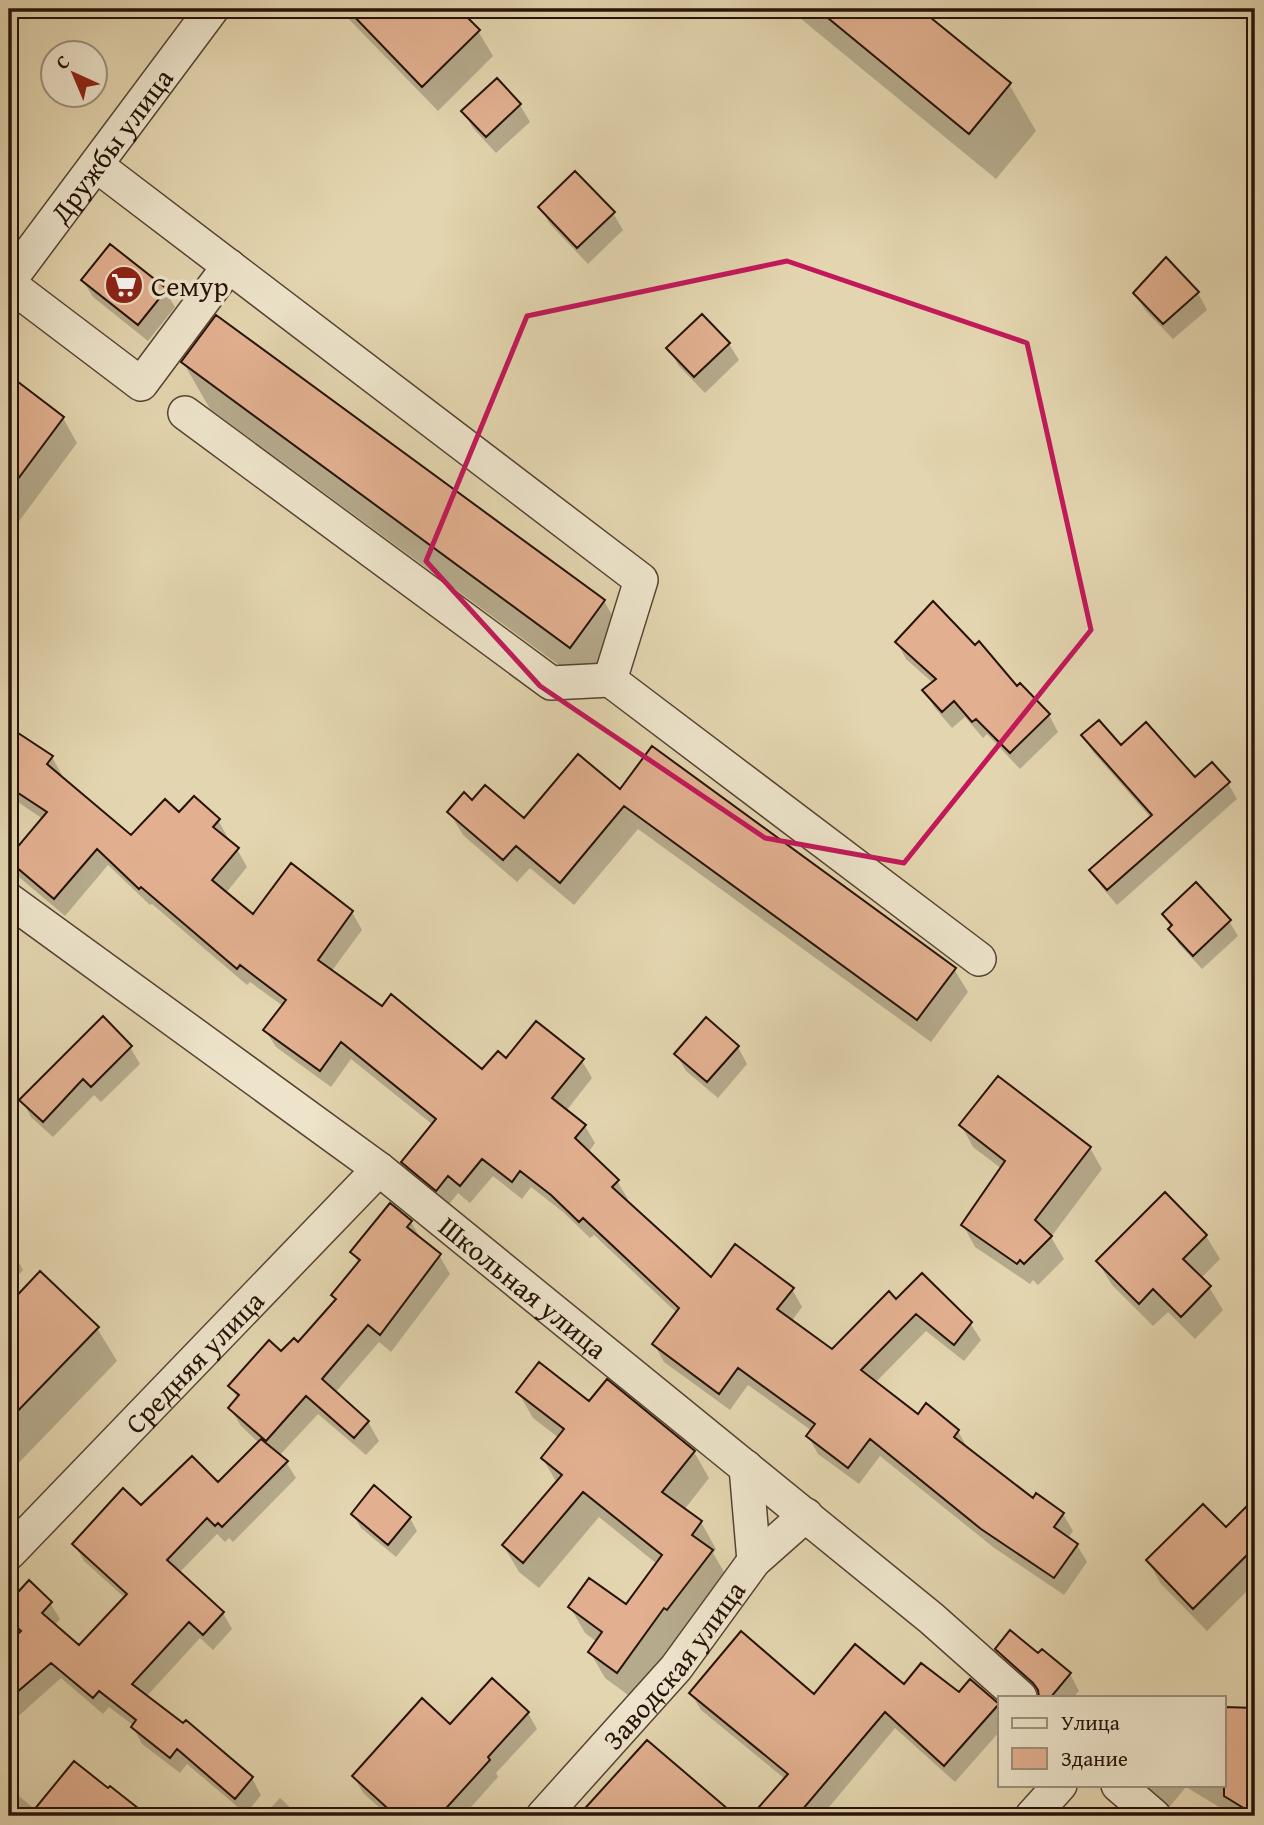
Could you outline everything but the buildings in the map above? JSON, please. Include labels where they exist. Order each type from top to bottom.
[{"type":"street","name":"Дружбы улица","points":[[9,282],[96,165],[199,14]]},
{"type":"street","points":[[96,165],[641,580],[610,680]]},
{"type":"street","points":[[9,282],[141,384],[229,266]]},
{"type":"street","points":[[185,413],[551,683],[610,680],[979,959]]},
{"type":"street","name":"Школьная улица","points":[[9,900],[379,1169],[806,1515],[931,1618],[1019,1696]]},
{"type":"street","name":"Средняя улица","points":[[9,1553],[379,1169]]},
{"type":"street","points":[[746,1467],[754,1561]]},
{"type":"street","name":"Заводская улица","points":[[542,1816],[676,1668],[754,1561],[806,1515]]},
{"type":"street","points":[[1032,1816],[1059,1786]]},
{"type":"street","points":[[1119,1786],[1154,1816]]},
{"type":"highlighted area","points":[[787,261],[1027,343],[1091,630],[904,863],[765,838],[540,686],[426,561],[527,316]]},
{"type":"place","name":"Семур","points":[[124,285]]}]
